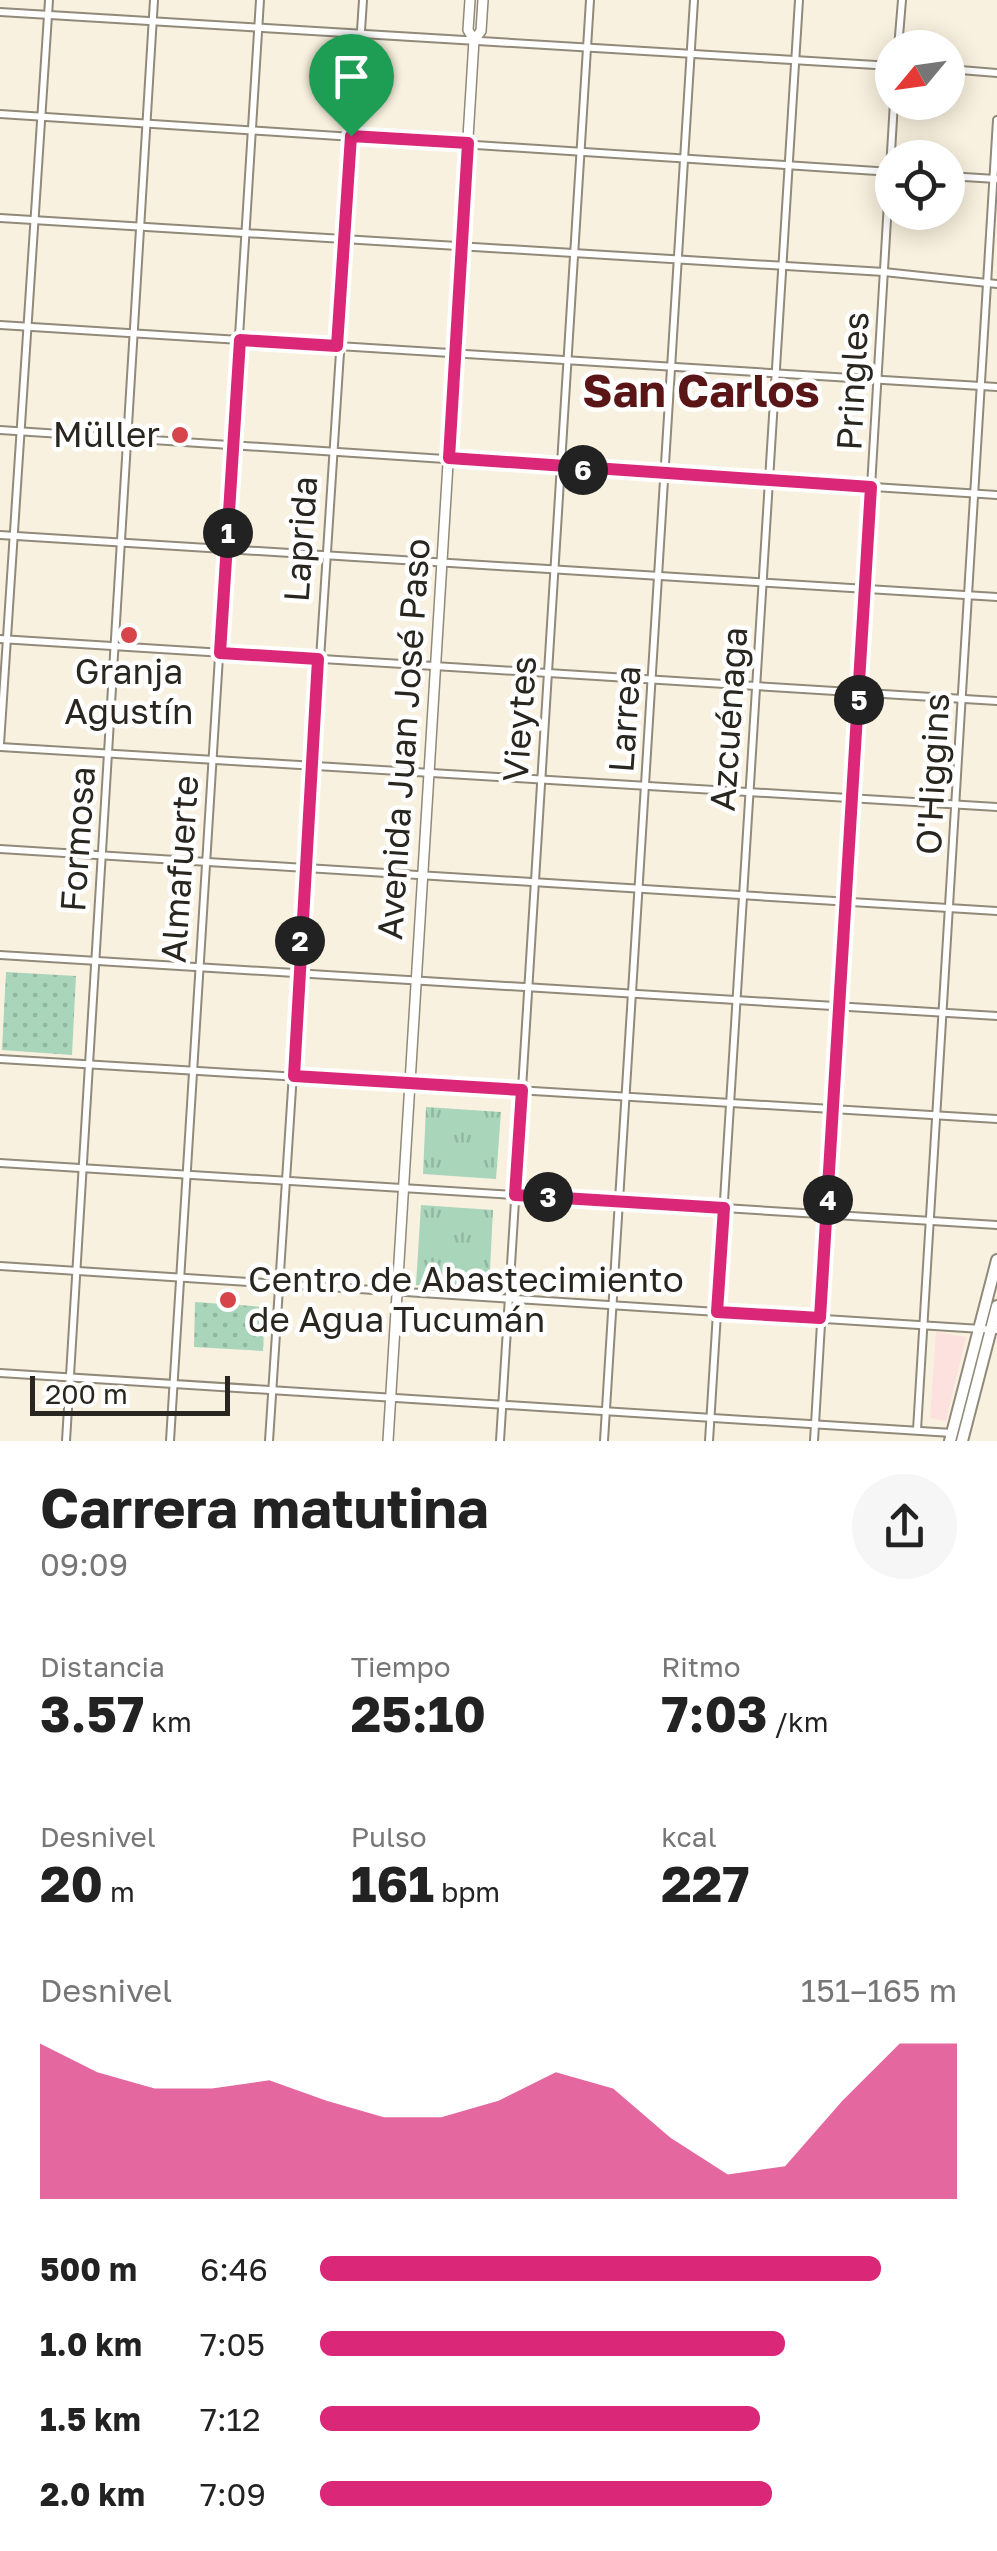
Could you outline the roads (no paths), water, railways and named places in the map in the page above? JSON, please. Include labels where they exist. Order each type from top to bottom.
[{"type":"main road","name":"Avenida Juan José Paso","points":[[388,1441],[474,40],[468,30],[470,0]]},
{"type":"main road","name":"Avenida Juan José Paso","points":[[474,40],[481,31],[483,0]]},
{"type":"main road","points":[[989,1329],[997,1260]]},
{"type":"main road","points":[[956,1439],[997,1306]]},
{"type":"street","points":[[49,0],[3,639],[0,745],[997,807]]},
{"type":"street","name":"Formosa","points":[[66,1441],[154,0]]},
{"type":"street","name":"Almafuerte","points":[[170,1441],[260,0]]},
{"type":"street","name":"Laprida","points":[[269,1441],[337,346],[363,0]]},
{"type":"street","name":"Vieytes","points":[[500,1441],[590,0]]},
{"type":"street","name":"Larrea","points":[[604,1441],[694,0]]},
{"type":"street","name":"Azcuénaga","points":[[709,1441],[800,0]]},
{"type":"street","points":[[900,30],[902,0]]},
{"type":"street","points":[[0,12],[875,65]]},
{"type":"street","points":[[965,71],[997,73]]},
{"type":"street","points":[[0,114],[875,171]]},
{"type":"street","name":"O'Higgins","points":[[917,1430],[997,120]]},
{"type":"street","points":[[965,177],[995,179]]},
{"type":"street","points":[[0,218],[884,272],[997,284]]},
{"type":"street","name":"Pringles","points":[[814,1441],[887,230]]},
{"type":"street","points":[[0,325],[997,388]]},
{"type":"street","points":[[0,430],[997,495]]},
{"type":"street","points":[[0,535],[997,597]]},
{"type":"street","points":[[3,639],[997,701]]},
{"type":"street","points":[[0,849],[997,911]]},
{"type":"street","points":[[0,955],[997,1016]]},
{"type":"street","points":[[0,1058],[997,1118]]},
{"type":"street","points":[[0,1163],[997,1224]]},
{"type":"street","points":[[0,1266],[989,1329]]},
{"type":"street","points":[[0,1374],[710,1415],[917,1430],[956,1439]]},
{"type":"place","name":"Müller","points":[[180,435]]},
{"type":"place","name":"Granja Agustín","points":[[129,635]]},
{"type":"place","name":"Centro de Abastecimiento de Agua Tucumán","points":[[228,1300]]},
{"type":"district","name":"San Carlos","points":[[701,391]]}]
